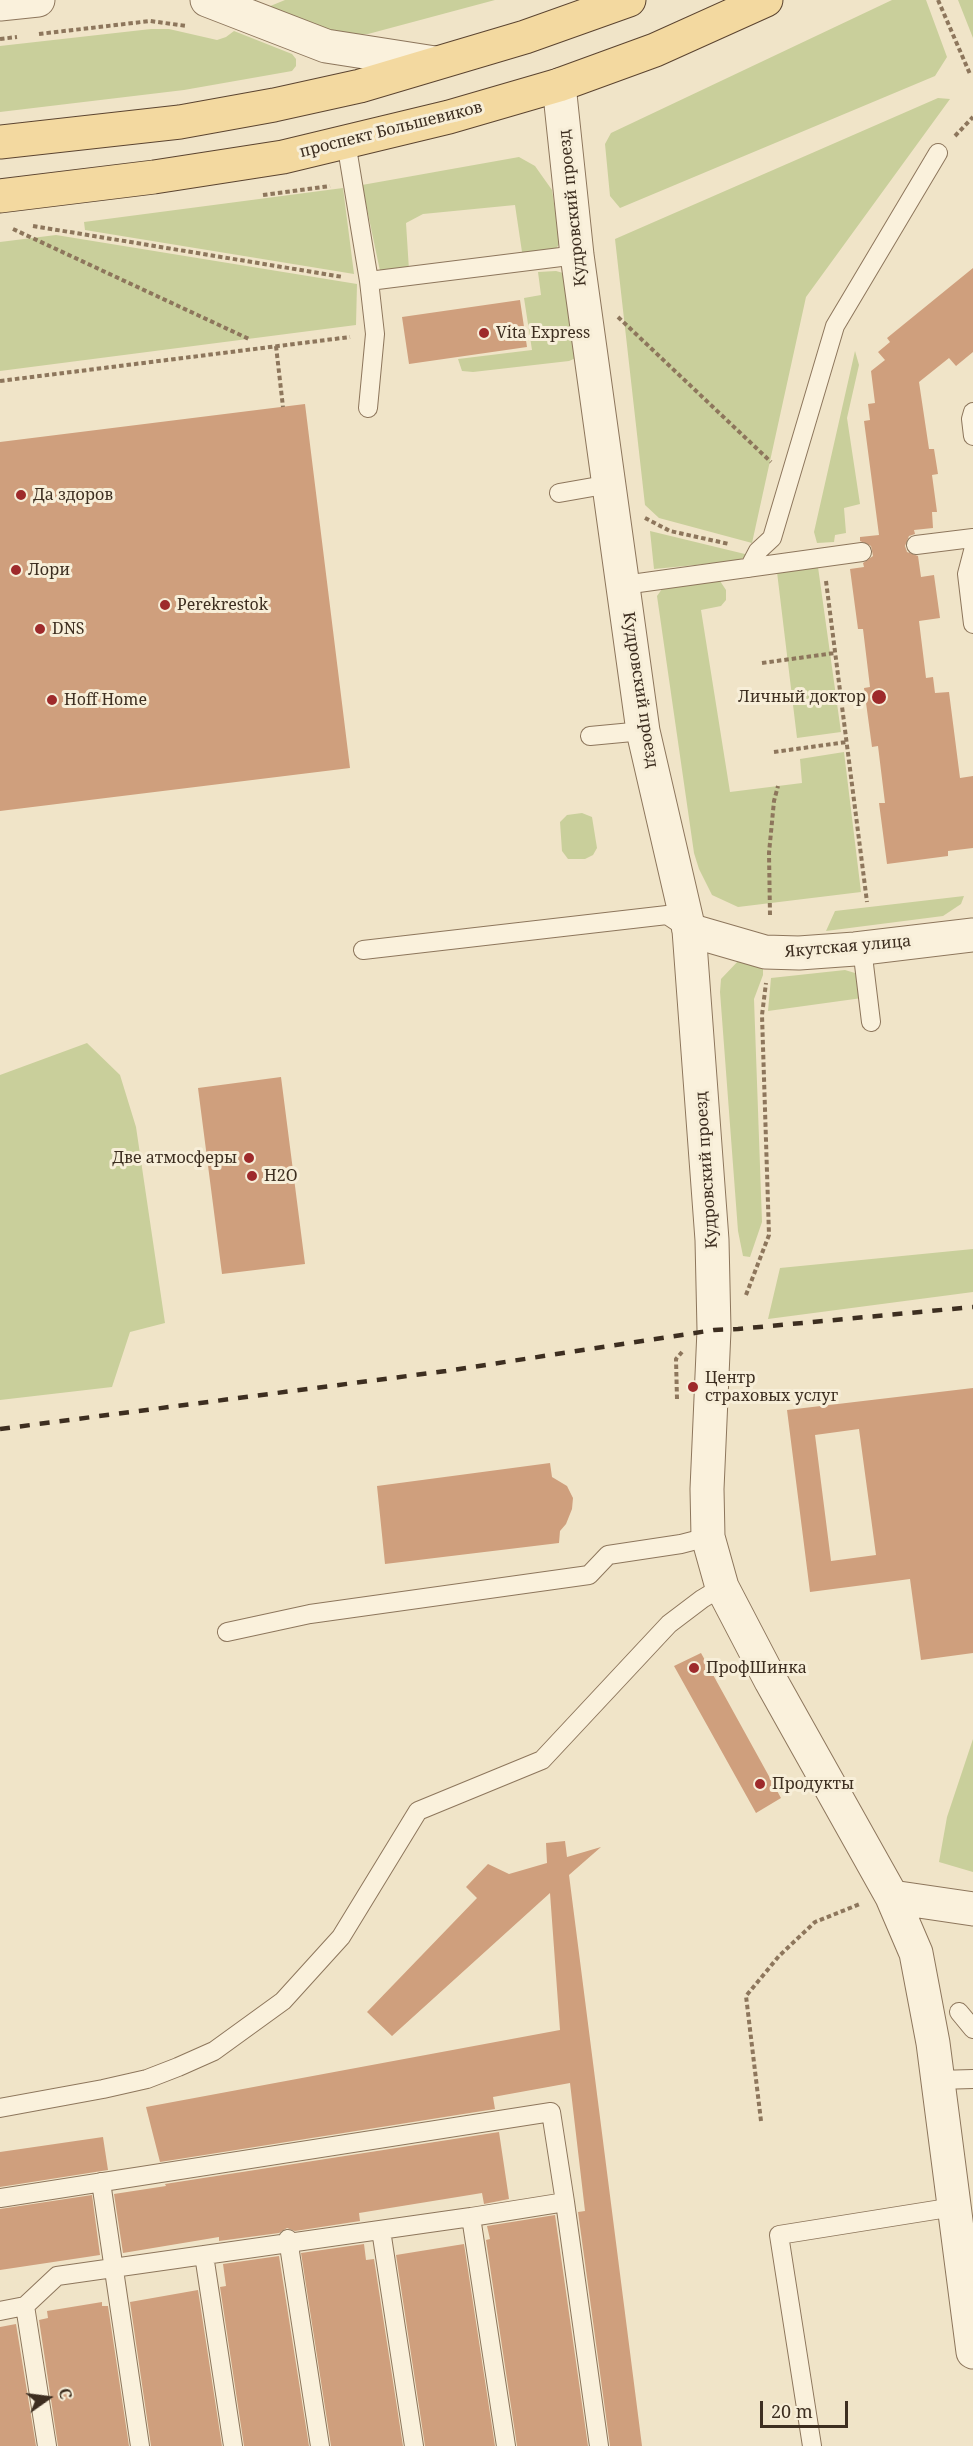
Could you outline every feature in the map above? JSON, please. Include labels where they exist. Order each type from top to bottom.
[{"type":"main road","points":[[0,142],[180,122],[360,86],[525,37],[628,0]]},
{"type":"main road","name":"проспект Большевиков","points":[[0,196],[203,170],[283,157],[449,117],[559,85],[655,50],[766,0]]},
{"type":"street","points":[[0,4],[38,0]]},
{"type":"street","points":[[202,14],[326,46],[435,63]]},
{"type":"street","name":"Кудровский проезд","points":[[559,85],[577,255],[643,731],[689,930],[712,1240],[714,1329],[707,1488],[708,1537],[722,1587],[771,1682],[892,1897],[916,1953],[925,1990],[938,2080],[973,2352]]},
{"type":"street","name":"Якутская улица","points":[[689,930],[765,952],[799,953],[862,948],[973,934]]},
{"type":"street","points":[[892,1897],[973,1909]]},
{"type":"lane","points":[[346,142],[369,281],[375,334],[368,408]]},
{"type":"lane","points":[[749,568],[758,551],[772,538],[835,326],[938,153]]},
{"type":"lane","points":[[369,281],[577,255]]},
{"type":"lane","points":[[973,412],[971,419],[973,436]]},
{"type":"lane","points":[[559,493],[610,484]]},
{"type":"lane","points":[[916,545],[973,538]]},
{"type":"lane","points":[[973,550],[967,574],[973,624]]},
{"type":"lane","points":[[624,585],[862,552]]},
{"type":"lane","points":[[590,736],[643,731]]},
{"type":"lane","points":[[363,950],[667,915],[689,930]]},
{"type":"lane","points":[[862,948],[871,1022]]},
{"type":"lane","points":[[227,1632],[310,1614],[589,1575],[608,1555],[681,1544],[708,1537]]},
{"type":"lane","points":[[0,2108],[147,2079],[214,2051],[282,2001],[341,1937],[418,1811],[542,1760],[669,1624],[722,1587]]},
{"type":"lane","points":[[959,2012],[973,2029]]},
{"type":"lane","points":[[938,2080],[973,2079]]},
{"type":"lane","points":[[0,2198],[551,2112],[599,2446]]},
{"type":"lane","points":[[101,2182],[140,2446]]},
{"type":"lane","points":[[0,2311],[25,2306],[57,2276],[565,2202]]},
{"type":"lane","points":[[812,2446],[779,2235],[954,2207]]},
{"type":"lane","points":[[471,2217],[506,2446]]},
{"type":"lane","points":[[381,2230],[414,2446]]},
{"type":"lane","points":[[288,2241],[320,2446]]},
{"type":"lane","points":[[204,2255],[233,2446]]},
{"type":"lane","points":[[25,2306],[47,2446]]},
{"type":"path","points":[[938,0],[970,74]]},
{"type":"path","points":[[35,35],[150,21],[168,22],[202,14]]},
{"type":"path","points":[[0,39],[23,36]]},
{"type":"path","points":[[33,226],[369,281]]},
{"type":"path","points":[[13,229],[249,339]]},
{"type":"path","points":[[613,312],[790,481]]},
{"type":"path","points":[[0,381],[375,334]]},
{"type":"path","points":[[276,346],[283,406]]},
{"type":"path","points":[[639,515],[670,531],[758,551]]},
{"type":"path","points":[[823,557],[867,902]]},
{"type":"path","points":[[762,663],[835,652]]},
{"type":"path","points":[[774,752],[847,742]]},
{"type":"path","points":[[770,915],[769,853],[774,801],[778,786]]},
{"type":"path","points":[[743,1302],[770,1235],[762,1015],[767,982]]},
{"type":"path","points":[[761,2121],[746,1996],[779,1956],[815,1922],[863,1903],[892,1897]]},
{"type":"green space","points":[[285,0],[495,0],[368,34],[350,35],[331,32],[263,9]]},
{"type":"green space","points":[[892,0],[926,0],[947,57],[935,76],[620,208],[610,196],[605,144],[611,133]]},
{"type":"green space","points":[[958,0],[973,0],[973,38]]},
{"type":"green space","points":[[151,29],[169,29],[217,40],[234,31],[292,54],[296,59],[296,66],[292,71],[184,90],[0,112],[0,46]]},
{"type":"green space","points":[[938,98],[950,99],[806,297],[752,543],[659,518],[645,505],[615,239]]},
{"type":"green space","points":[[519,157],[535,166],[552,190],[560,243],[555,250],[526,256],[522,252],[515,205],[423,214],[406,223],[409,270],[384,275],[380,271],[362,185]]},
{"type":"green space","points":[[343,188],[354,274],[85,230],[84,222]]},
{"type":"green space","points":[[56,235],[357,284],[356,325],[0,371],[0,242]]},
{"type":"green space","points":[[538,272],[563,273],[566,279],[576,358],[569,361],[473,372],[462,371],[458,359],[532,350],[524,298],[541,295]]},
{"type":"green space","points":[[855,351],[859,365],[847,418],[860,504],[844,508],[846,533],[835,535],[834,542],[817,543],[814,532]]},
{"type":"green space","points":[[650,531],[749,555],[737,561],[654,569]]},
{"type":"green space","points":[[818,567],[841,732],[797,738],[777,572]]},
{"type":"green space","points":[[720,581],[726,590],[726,600],[721,606],[701,610],[730,792],[802,783],[800,759],[844,752],[861,892],[738,907],[712,895],[699,869],[694,853],[657,596],[662,589]]},
{"type":"green space","points":[[582,813],[592,817],[597,848],[593,855],[585,859],[568,859],[562,851],[560,822],[567,815]]},
{"type":"green space","points":[[964,896],[961,904],[943,916],[826,931],[835,911]]},
{"type":"green space","points":[[741,958],[763,962],[763,975],[754,999],[762,1222],[750,1257],[743,1256],[738,1231],[720,992],[721,979]]},
{"type":"green space","points":[[845,970],[855,973],[862,998],[768,1011],[771,978]]},
{"type":"green space","points":[[87,1043],[120,1075],[136,1127],[165,1323],[130,1332],[112,1387],[0,1400],[0,1075]]},
{"type":"green space","points":[[973,1249],[973,1292],[768,1319],[780,1268]]},
{"type":"green space","points":[[973,1739],[973,1872],[939,1862],[947,1817]]},
{"type":"building","points":[[973,268],[973,352],[956,366],[949,358],[919,382],[929,449],[934,449],[938,474],[932,475],[937,512],[932,512],[933,528],[914,530],[915,534],[909,536],[905,546],[907,552],[918,556],[921,577],[934,575],[940,618],[919,621],[926,678],[933,677],[935,693],[949,692],[960,778],[973,776],[973,848],[948,851],[948,856],[887,864],[879,803],[885,803],[878,746],[872,747],[864,688],[870,687],[863,629],[858,629],[850,569],[864,567],[863,563],[873,556],[871,546],[860,541],[860,537],[879,535],[864,421],[870,420],[868,404],[875,403],[871,371],[885,360],[878,352],[890,342],[887,338]]},
{"type":"building","points":[[520,300],[527,347],[409,364],[402,317]]},
{"type":"building","name":"Perekrestok","points":[[305,404],[350,768],[0,811],[0,442]]},
{"type":"building","name":"H2O","points":[[281,1077],[305,1264],[222,1274],[198,1088]]},
{"type":"building","points":[[973,1388],[973,1653],[921,1660],[910,1579],[810,1592],[787,1410]],"holes":[[[859,1429],[876,1555],[831,1561],[815,1435]]]},
{"type":"building","points":[[550,1463],[552,1477],[567,1486],[573,1498],[572,1509],[566,1524],[560,1531],[559,1543],[385,1564],[377,1486]]},
{"type":"building","points":[[701,1653],[781,1798],[756,1813],[674,1666]]},
{"type":"building","points":[[565,1841],[567,1857],[601,1847],[569,1875],[642,2446],[610,2446],[578,2212],[585,2211],[570,2083],[493,2097],[495,2109],[160,2162],[146,2107],[560,2030],[550,1893],[392,2036],[367,2012],[477,1898],[466,1887],[488,1864],[509,1874],[547,1863],[546,1843]]},
{"type":"building","points":[[499,2132],[509,2199],[484,2204],[482,2193],[359,2213],[360,2221],[295,2231],[287,2228],[279,2233],[219,2241],[219,2237],[123,2253],[114,2194]]},
{"type":"building","points":[[103,2137],[108,2170],[0,2187],[0,2152]]},
{"type":"building","points":[[92,2195],[100,2255],[0,2270],[0,2209]]},
{"type":"building","points":[[555,2215],[588,2446],[517,2446],[486,2240],[490,2239],[487,2226]]},
{"type":"building","points":[[364,2244],[366,2260],[374,2259],[403,2446],[331,2446],[301,2253]]},
{"type":"building","points":[[464,2244],[495,2446],[425,2446],[396,2255]]},
{"type":"building","points":[[279,2256],[309,2446],[244,2446],[220,2287],[226,2286],[223,2264]]},
{"type":"building","points":[[198,2290],[222,2446],[151,2446],[130,2302]]},
{"type":"building","points":[[102,2302],[102,2306],[108,2306],[129,2446],[58,2446],[39,2320],[48,2318],[47,2311]]},
{"type":"building","points":[[16,2324],[36,2446],[0,2446],[0,2327]]},
{"type":"railway","points":[[0,1429],[446,1371],[714,1330],[973,1307]]},
{"type":"place","name":"Vita Express","points":[[484,333]]},
{"type":"place","name":"Да здоров","points":[[21,495]]},
{"type":"place","name":"Лори","points":[[16,570]]},
{"type":"place","name":"Perekrestok","points":[[165,605]]},
{"type":"place","name":"DNS","points":[[40,629]]},
{"type":"place","name":"Личный доктор","points":[[879,697]]},
{"type":"place","name":"Hoff Home","points":[[52,700]]},
{"type":"place","name":"Две атмосферы","points":[[249,1158]]},
{"type":"place","name":"H2O","points":[[252,1176]]},
{"type":"place","name":"Центр страховых услуг","points":[[693,1387]]},
{"type":"place","name":"ПрофШинка","points":[[694,1668]]},
{"type":"place","name":"Продукты","points":[[760,1784]]}]
